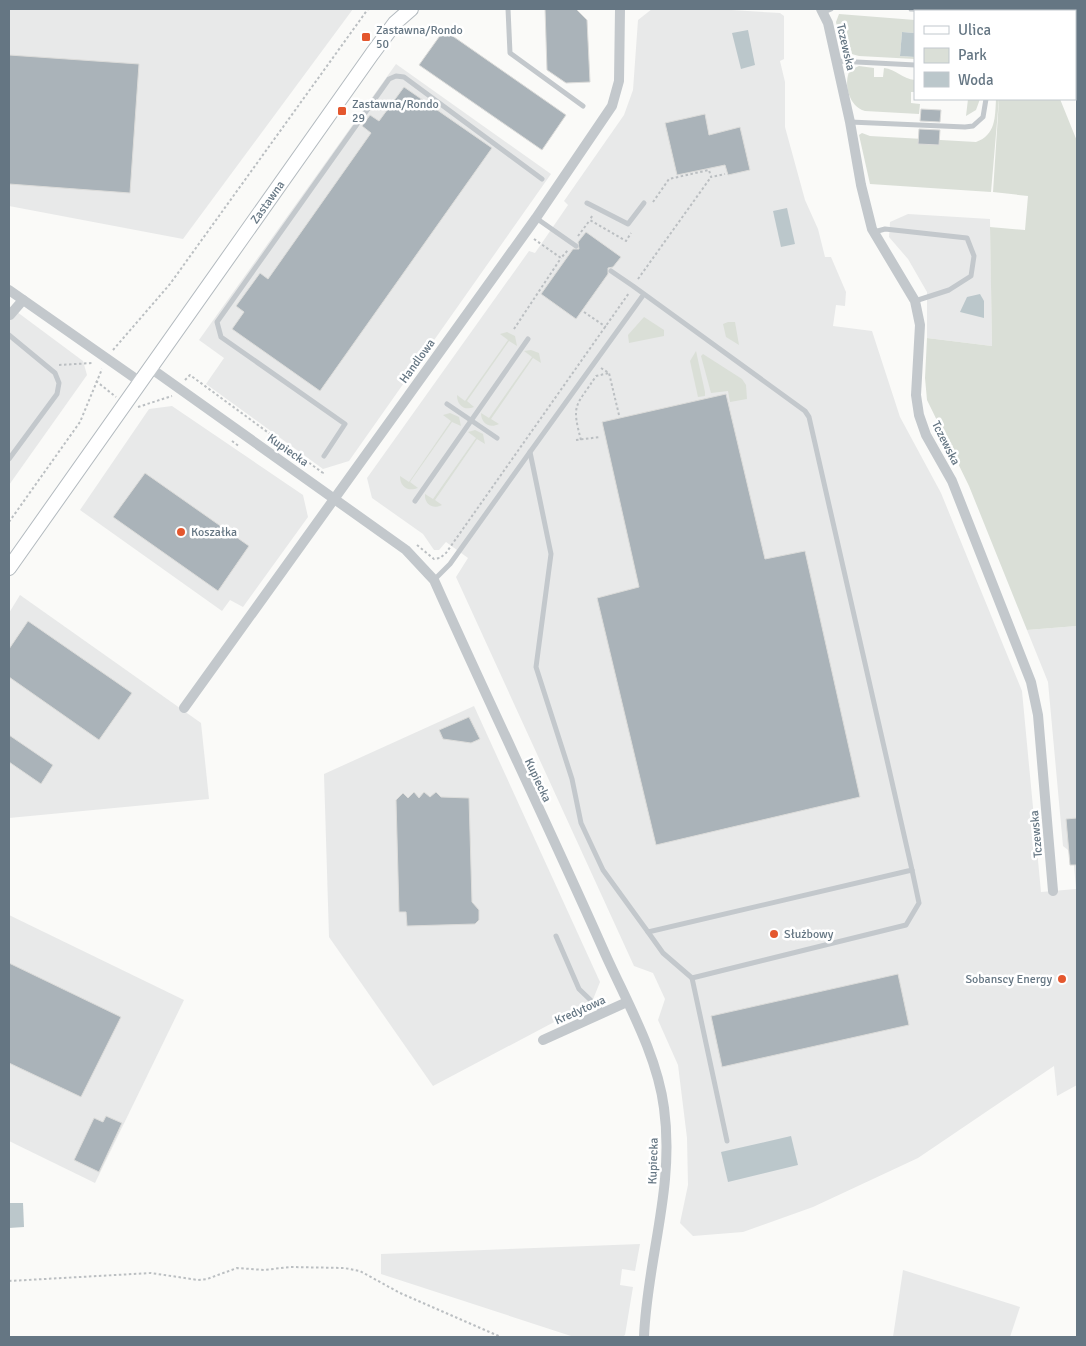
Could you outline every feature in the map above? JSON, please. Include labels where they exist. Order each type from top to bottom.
[{"type":"main road","name":"Zastawna","points":[[9,568],[148,367],[397,16],[410,9]]},
{"type":"street","name":"Handlowa","points":[[184,708],[536,218],[612,106],[619,81],[620,9]]},
{"type":"street","name":"Tczewska","points":[[825,10],[850,122],[861,186],[874,232],[904,279],[915,301],[920,325],[916,395],[919,415],[926,435],[952,481],[1031,682],[1038,715],[1053,891]]},
{"type":"street","points":[[9,290],[139,381]]},
{"type":"street","points":[[9,315],[23,300]]},
{"type":"street","name":"Kupiecka","points":[[148,367],[410,554],[434,580],[642,1037],[659,1086],[664,1106],[668,1145],[668,1170],[644,1337]]},
{"type":"street","name":"Kredytowa","points":[[543,1040],[626,1002]]},
{"type":"lane","points":[[508,9],[510,53],[583,106]]},
{"type":"lane","points":[[911,9],[936,10]]},
{"type":"lane","points":[[836,61],[914,65]]},
{"type":"lane","points":[[324,456],[345,424],[221,337],[217,322],[390,79],[396,76],[404,77],[542,179]]},
{"type":"lane","points":[[850,122],[965,128],[973,126],[983,117],[986,100]]},
{"type":"lane","points":[[587,202],[628,224],[644,203]]},
{"type":"lane","points":[[536,218],[576,246]]},
{"type":"lane","points":[[874,232],[884,229],[967,238],[974,256],[971,276],[950,290],[915,301]]},
{"type":"lane","points":[[611,271],[766,381],[805,411],[809,417],[918,903],[906,925],[692,978]]},
{"type":"lane","points":[[434,580],[450,564],[644,294]]},
{"type":"lane","points":[[9,335],[55,373],[59,383],[57,394],[9,459]]},
{"type":"lane","points":[[415,501],[470,420],[528,340]]},
{"type":"lane","points":[[446,404],[497,438]]},
{"type":"lane","points":[[530,452],[551,554],[536,667],[572,780],[582,823],[603,870],[663,953],[692,978],[727,1141]]},
{"type":"lane","points":[[648,932],[912,870]]},
{"type":"lane","points":[[556,936],[579,989],[603,1013]]},
{"type":"path","points":[[111,354],[170,284],[368,9]]},
{"type":"path","points":[[410,554],[418,544],[434,559],[440,558],[446,553],[711,177]]},
{"type":"path","points":[[514,329],[561,258]]},
{"type":"path","points":[[584,312],[606,327]]},
{"type":"path","points":[[585,356],[608,373],[619,416]]},
{"type":"path","points":[[56,366],[99,362]]},
{"type":"path","points":[[9,522],[80,422],[104,365]]},
{"type":"path","points":[[581,440],[575,416],[576,406],[596,376],[608,373]]},
{"type":"path","points":[[576,440],[600,437]]},
{"type":"path","points":[[9,1281],[151,1273],[198,1280],[215,1277],[237,1268],[264,1270],[344,1268],[360,1271],[400,1293],[501,1337]]},
{"type":"shaded area","points":[[9,9],[353,9],[183,239],[9,206]]},
{"type":"shaded area","points":[[652,9],[715,9],[780,13],[784,16],[784,59],[780,61],[785,82],[785,127],[805,200],[818,229],[825,257],[831,257],[846,292],[845,306],[836,305],[833,326],[872,331],[900,417],[941,493],[1022,691],[1041,892],[1076,889],[1073,854],[1063,846],[1048,682],[1027,630],[1077,626],[1077,1085],[1057,1096],[1054,1066],[918,1158],[813,1207],[743,1232],[693,1236],[680,1223],[688,1185],[687,1138],[678,1065],[658,1020],[665,999],[653,973],[634,966],[456,577],[468,558],[446,542],[439,550],[434,550],[423,534],[372,498],[367,478],[529,251],[535,253],[568,205],[564,201],[624,115],[633,90],[638,20]]},
{"type":"shaded area","points":[[396,64],[551,174],[349,461],[323,469],[206,384],[224,358],[199,340]]},
{"type":"shaded area","points":[[908,214],[990,219],[992,346],[927,338],[927,292],[908,259],[889,237],[890,222]]},
{"type":"shaded area","points":[[9,306],[83,361],[87,375],[9,485]]},
{"type":"shaded area","points":[[172,406],[303,495],[308,517],[243,607],[230,600],[222,611],[80,510],[149,409]]},
{"type":"shaded area","points":[[20,595],[201,723],[209,799],[9,818],[9,613]]},
{"type":"shaded area","points":[[474,706],[600,982],[592,1002],[433,1086],[329,937],[324,774]]},
{"type":"shaded area","points":[[9,915],[184,1000],[95,1183],[9,1141]]},
{"type":"shaded area","points":[[640,1244],[635,1271],[622,1269],[620,1285],[633,1287],[625,1335],[622,1337],[574,1337],[381,1274],[381,1254]]},
{"type":"shaded area","points":[[903,1270],[1020,1307],[1010,1337],[893,1337]]},
{"type":"green space","points":[[839,14],[914,20],[914,33],[902,32],[900,56],[914,57],[914,59],[859,56],[848,53],[840,43],[836,22]]},
{"type":"green space","points":[[859,66],[874,68],[874,77],[883,77],[884,68],[914,80],[914,92],[911,92],[911,103],[920,104],[919,114],[859,109],[851,100],[847,88],[850,70]]},
{"type":"green space","points":[[968,100],[980,100],[976,110],[966,116]]},
{"type":"green space","points":[[996,100],[999,100],[991,192],[870,184],[859,135],[862,133],[870,136],[976,142],[987,135],[995,119]]},
{"type":"green space","points":[[999,100],[1060,100],[1077,141],[1077,626],[1027,630],[969,486],[927,400],[925,378],[927,338],[992,346],[990,227],[1025,230],[1028,196],[993,192]]},
{"type":"green space","points":[[644,317],[664,330],[664,336],[629,343],[628,335]]},
{"type":"green space","points":[[735,322],[739,345],[726,337],[723,324]]},
{"type":"green space","points":[[507,332],[515,336],[517,346],[509,341],[467,401],[474,407],[462,407],[458,402],[457,395],[465,401],[508,340],[500,334]]},
{"type":"green space","points":[[531,350],[539,353],[541,363],[533,358],[491,419],[499,424],[492,426],[486,424],[482,420],[481,413],[489,418],[532,357],[524,351]]},
{"type":"green space","points":[[696,351],[705,392],[705,396],[698,397],[690,361]]},
{"type":"green space","points":[[703,354],[742,379],[746,385],[747,399],[730,402],[728,391],[711,393],[701,356]]},
{"type":"green space","points":[[450,413],[459,417],[461,426],[452,422],[410,482],[418,488],[405,488],[401,483],[400,476],[409,482],[451,421],[443,415]]},
{"type":"green space","points":[[475,430],[483,434],[485,444],[477,439],[435,500],[442,505],[435,507],[430,505],[426,501],[425,494],[433,499],[476,438],[468,432]]},
{"type":"water","points":[[748,30],[755,65],[741,69],[732,33]]},
{"type":"water","points":[[902,32],[914,33],[914,57],[900,56]]},
{"type":"water","points":[[787,208],[795,244],[781,247],[773,211]]},
{"type":"water","points":[[980,294],[984,301],[984,318],[960,312],[967,297]]},
{"type":"water","points":[[791,1136],[798,1165],[728,1182],[721,1152]]},
{"type":"water","points":[[9,1203],[23,1203],[24,1227],[9,1228]]},
{"type":"building","points":[[545,9],[576,9],[587,20],[590,82],[566,83],[547,70]]},
{"type":"building","points":[[444,30],[566,115],[542,150],[419,65]]},
{"type":"building","points":[[9,55],[139,64],[130,193],[9,184]]},
{"type":"building","points":[[404,87],[492,148],[320,391],[232,329],[244,312],[236,306],[260,273],[268,279],[371,133],[362,126],[370,115],[379,121]]},
{"type":"building","points":[[921,109],[941,110],[940,122],[920,121]]},
{"type":"building","points":[[705,114],[709,135],[740,127],[750,170],[728,175],[725,165],[677,175],[665,123]]},
{"type":"building","points":[[919,129],[940,130],[939,145],[918,144]]},
{"type":"building","points":[[586,232],[621,257],[613,267],[608,268],[608,274],[576,319],[541,294],[573,249],[579,249],[578,242]]},
{"type":"building","points":[[726,394],[765,559],[805,551],[860,797],[656,845],[597,598],[639,587],[602,422]]},
{"type":"building","name":"Koszałka","points":[[145,473],[249,546],[218,591],[113,517]]},
{"type":"building","points":[[28,621],[132,693],[99,740],[9,677],[9,649]]},
{"type":"building","points":[[469,717],[480,739],[471,743],[443,739],[439,730]]},
{"type":"building","points":[[9,735],[53,765],[41,784],[9,762]]},
{"type":"building","points":[[414,792],[419,798],[424,792],[430,797],[436,792],[441,797],[469,798],[472,902],[479,910],[479,920],[475,924],[407,926],[406,912],[399,912],[396,800],[403,793],[408,798]]},
{"type":"building","points":[[1077,818],[1077,865],[1070,865],[1066,819]]},
{"type":"building","points":[[9,963],[121,1017],[81,1097],[9,1063]]},
{"type":"building","points":[[898,974],[909,1025],[722,1067],[711,1016]]},
{"type":"building","points":[[106,1116],[122,1123],[99,1172],[74,1160],[94,1118],[103,1122]]},
{"type":"place","name":"Zastawna/Rondo 50","points":[[366,37]]},
{"type":"place","name":"Zastawna/Rondo 29","points":[[342,111]]},
{"type":"place","name":"Koszałka","points":[[181,532]]},
{"type":"place","name":"Służbowy","points":[[774,934]]},
{"type":"place","name":"Sobanscy Energy","points":[[1062,979]]}]
